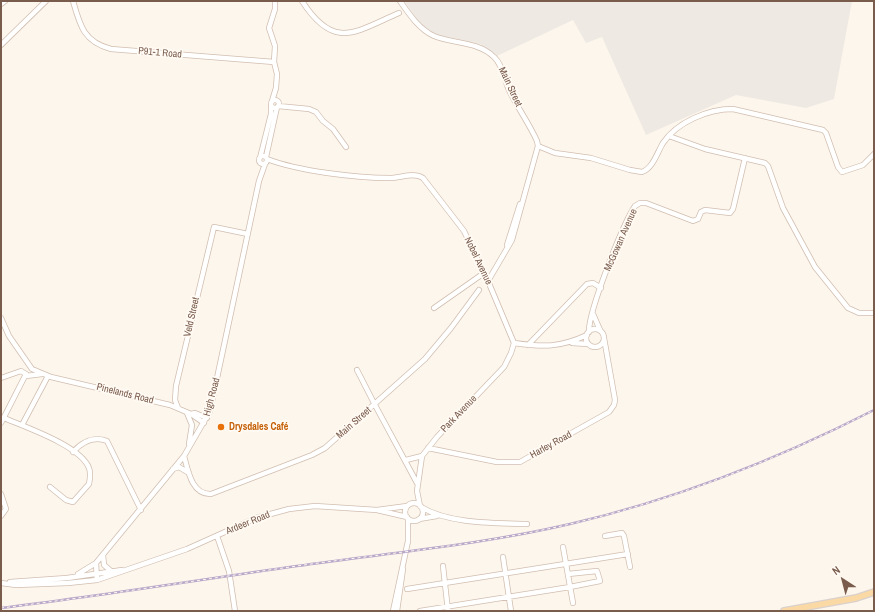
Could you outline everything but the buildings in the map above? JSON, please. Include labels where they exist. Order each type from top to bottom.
[{"type":"main road","points":[[784,611],[856,598],[874,592]]},
{"type":"street","points":[[1,45],[46,1]]},
{"type":"street","name":"P91-1 Road","points":[[73,1],[81,26],[85,33],[94,43],[102,46],[274,62]]},
{"type":"street","name":"High Road","points":[[264,161],[277,74],[274,62],[275,46],[268,28],[275,9],[275,1]]},
{"type":"street","points":[[302,1],[313,16],[338,34],[356,32],[399,13]]},
{"type":"street","name":"Main Street","points":[[400,1],[418,24],[429,33],[450,41],[478,47],[494,56],[501,66],[509,89],[534,135],[538,146]]},
{"type":"street","name":"High Road","points":[[67,578],[82,573],[96,563],[103,555],[184,456],[189,445],[205,420],[211,406],[259,181],[274,114],[278,104],[276,88]]},
{"type":"street","points":[[272,104],[278,104]]},
{"type":"street","points":[[272,104],[316,112],[323,121],[333,129],[346,147]]},
{"type":"street","points":[[488,281],[512,240],[518,225],[528,180],[538,146],[555,154],[591,158],[639,172],[648,169],[669,136],[676,129],[693,119],[715,111],[733,109],[823,130],[826,133],[838,167],[842,172],[863,166],[874,154]]},
{"type":"street","points":[[669,136],[705,149],[765,163],[768,166],[783,208],[806,251],[840,300],[853,311],[866,314],[874,313]]},
{"type":"street","name":"McGowan Avenue","points":[[588,331],[601,288],[622,234],[635,206],[640,203],[646,203],[693,221],[698,219],[701,212],[705,210],[730,213],[733,209],[745,158]]},
{"type":"street","name":"Nobel Avenue","points":[[264,161],[313,170],[385,178],[420,176],[430,186],[464,231],[488,281],[514,343]]},
{"type":"street","name":"Veld Street","points":[[178,408],[174,400],[176,386],[214,227],[248,234]]},
{"type":"street","points":[[434,308],[484,273]]},
{"type":"street","points":[[528,345],[587,284],[593,282],[601,288]]},
{"type":"street","name":"Main Street","points":[[189,473],[199,493],[211,494],[312,455],[325,448],[375,405],[436,347],[479,290]]},
{"type":"street","points":[[593,314],[604,338],[603,343],[598,347]]},
{"type":"street","points":[[1,318],[9,336],[30,366],[42,374]]},
{"type":"street","points":[[570,342],[597,324]]},
{"type":"street","points":[[588,331],[595,329],[600,330]]},
{"type":"street","points":[[588,331],[588,344]]},
{"type":"street","name":"Harley Road","points":[[428,448],[496,462],[520,462],[611,410],[615,400],[604,338]]},
{"type":"street","points":[[514,343],[541,347],[570,342],[588,344],[592,347],[598,347],[607,351]]},
{"type":"street","name":"Park Avenue","points":[[420,507],[417,491],[422,456],[504,367],[514,343]]},
{"type":"street","points":[[357,370],[418,483]]},
{"type":"street","points":[[1,378],[21,371],[26,372],[26,376]]},
{"type":"street","points":[[26,376],[42,374]]},
{"type":"street","name":"Pinelands Road","points":[[42,374],[178,408],[189,414],[195,413],[205,420]]},
{"type":"street","points":[[1,423],[26,376]]},
{"type":"street","points":[[22,425],[48,376]]},
{"type":"street","points":[[189,414],[192,424],[189,445]]},
{"type":"street","points":[[4,418],[43,433],[74,452],[84,460],[90,468],[89,484],[75,501],[71,502],[50,487]]},
{"type":"street","points":[[74,452],[79,446],[91,440],[99,439],[107,442],[140,510]]},
{"type":"street","points":[[184,456],[189,473]]},
{"type":"street","points":[[406,460],[422,456]]},
{"type":"street","points":[[173,469],[179,467],[189,473]]},
{"type":"street","name":"Park Avenue","points":[[408,506],[417,491]]},
{"type":"street","points":[[1,494],[6,509],[1,516]]},
{"type":"street","points":[[408,541],[407,518],[405,510],[408,506],[416,503],[420,507],[445,516],[487,523],[526,524]]},
{"type":"street","name":"Ardeer Road","points":[[1,583],[16,585],[68,583],[97,580],[180,551],[256,518],[288,508],[327,506],[377,510],[407,518]]},
{"type":"street","name":"Ardeer Road","points":[[377,510],[408,506]]},
{"type":"street","points":[[393,611],[408,541],[412,528],[422,514],[420,507]]},
{"type":"street","points":[[407,518],[418,519],[445,516]]},
{"type":"street","points":[[605,536],[622,533],[625,540],[630,567]]},
{"type":"street","points":[[217,536],[228,571],[235,611]]},
{"type":"street","points":[[563,547],[573,603]]},
{"type":"street","points":[[407,589],[628,554]]},
{"type":"street","points":[[103,555],[104,565],[111,571]]},
{"type":"street","points":[[503,557],[511,611]]},
{"type":"street","points":[[96,563],[97,580]]},
{"type":"street","points":[[397,611],[404,575],[403,566]]},
{"type":"street","points":[[443,566],[448,609]]},
{"type":"street","name":"Ardeer Road","points":[[1,583],[67,578],[125,570]]},
{"type":"street","points":[[420,611],[448,609],[600,581],[599,572],[594,570],[568,574]]},
{"type":"shaded area","points":[[404,1],[852,1],[834,99],[806,108],[736,95],[646,135],[602,37],[586,43],[573,20],[497,56],[480,44],[434,34],[420,24]]},
{"type":"railway","points":[[1,608],[502,538],[570,524],[649,503],[725,476],[800,445],[874,410]]},
{"type":"place","name":"Drysdales Café","points":[[221,427]]}]
